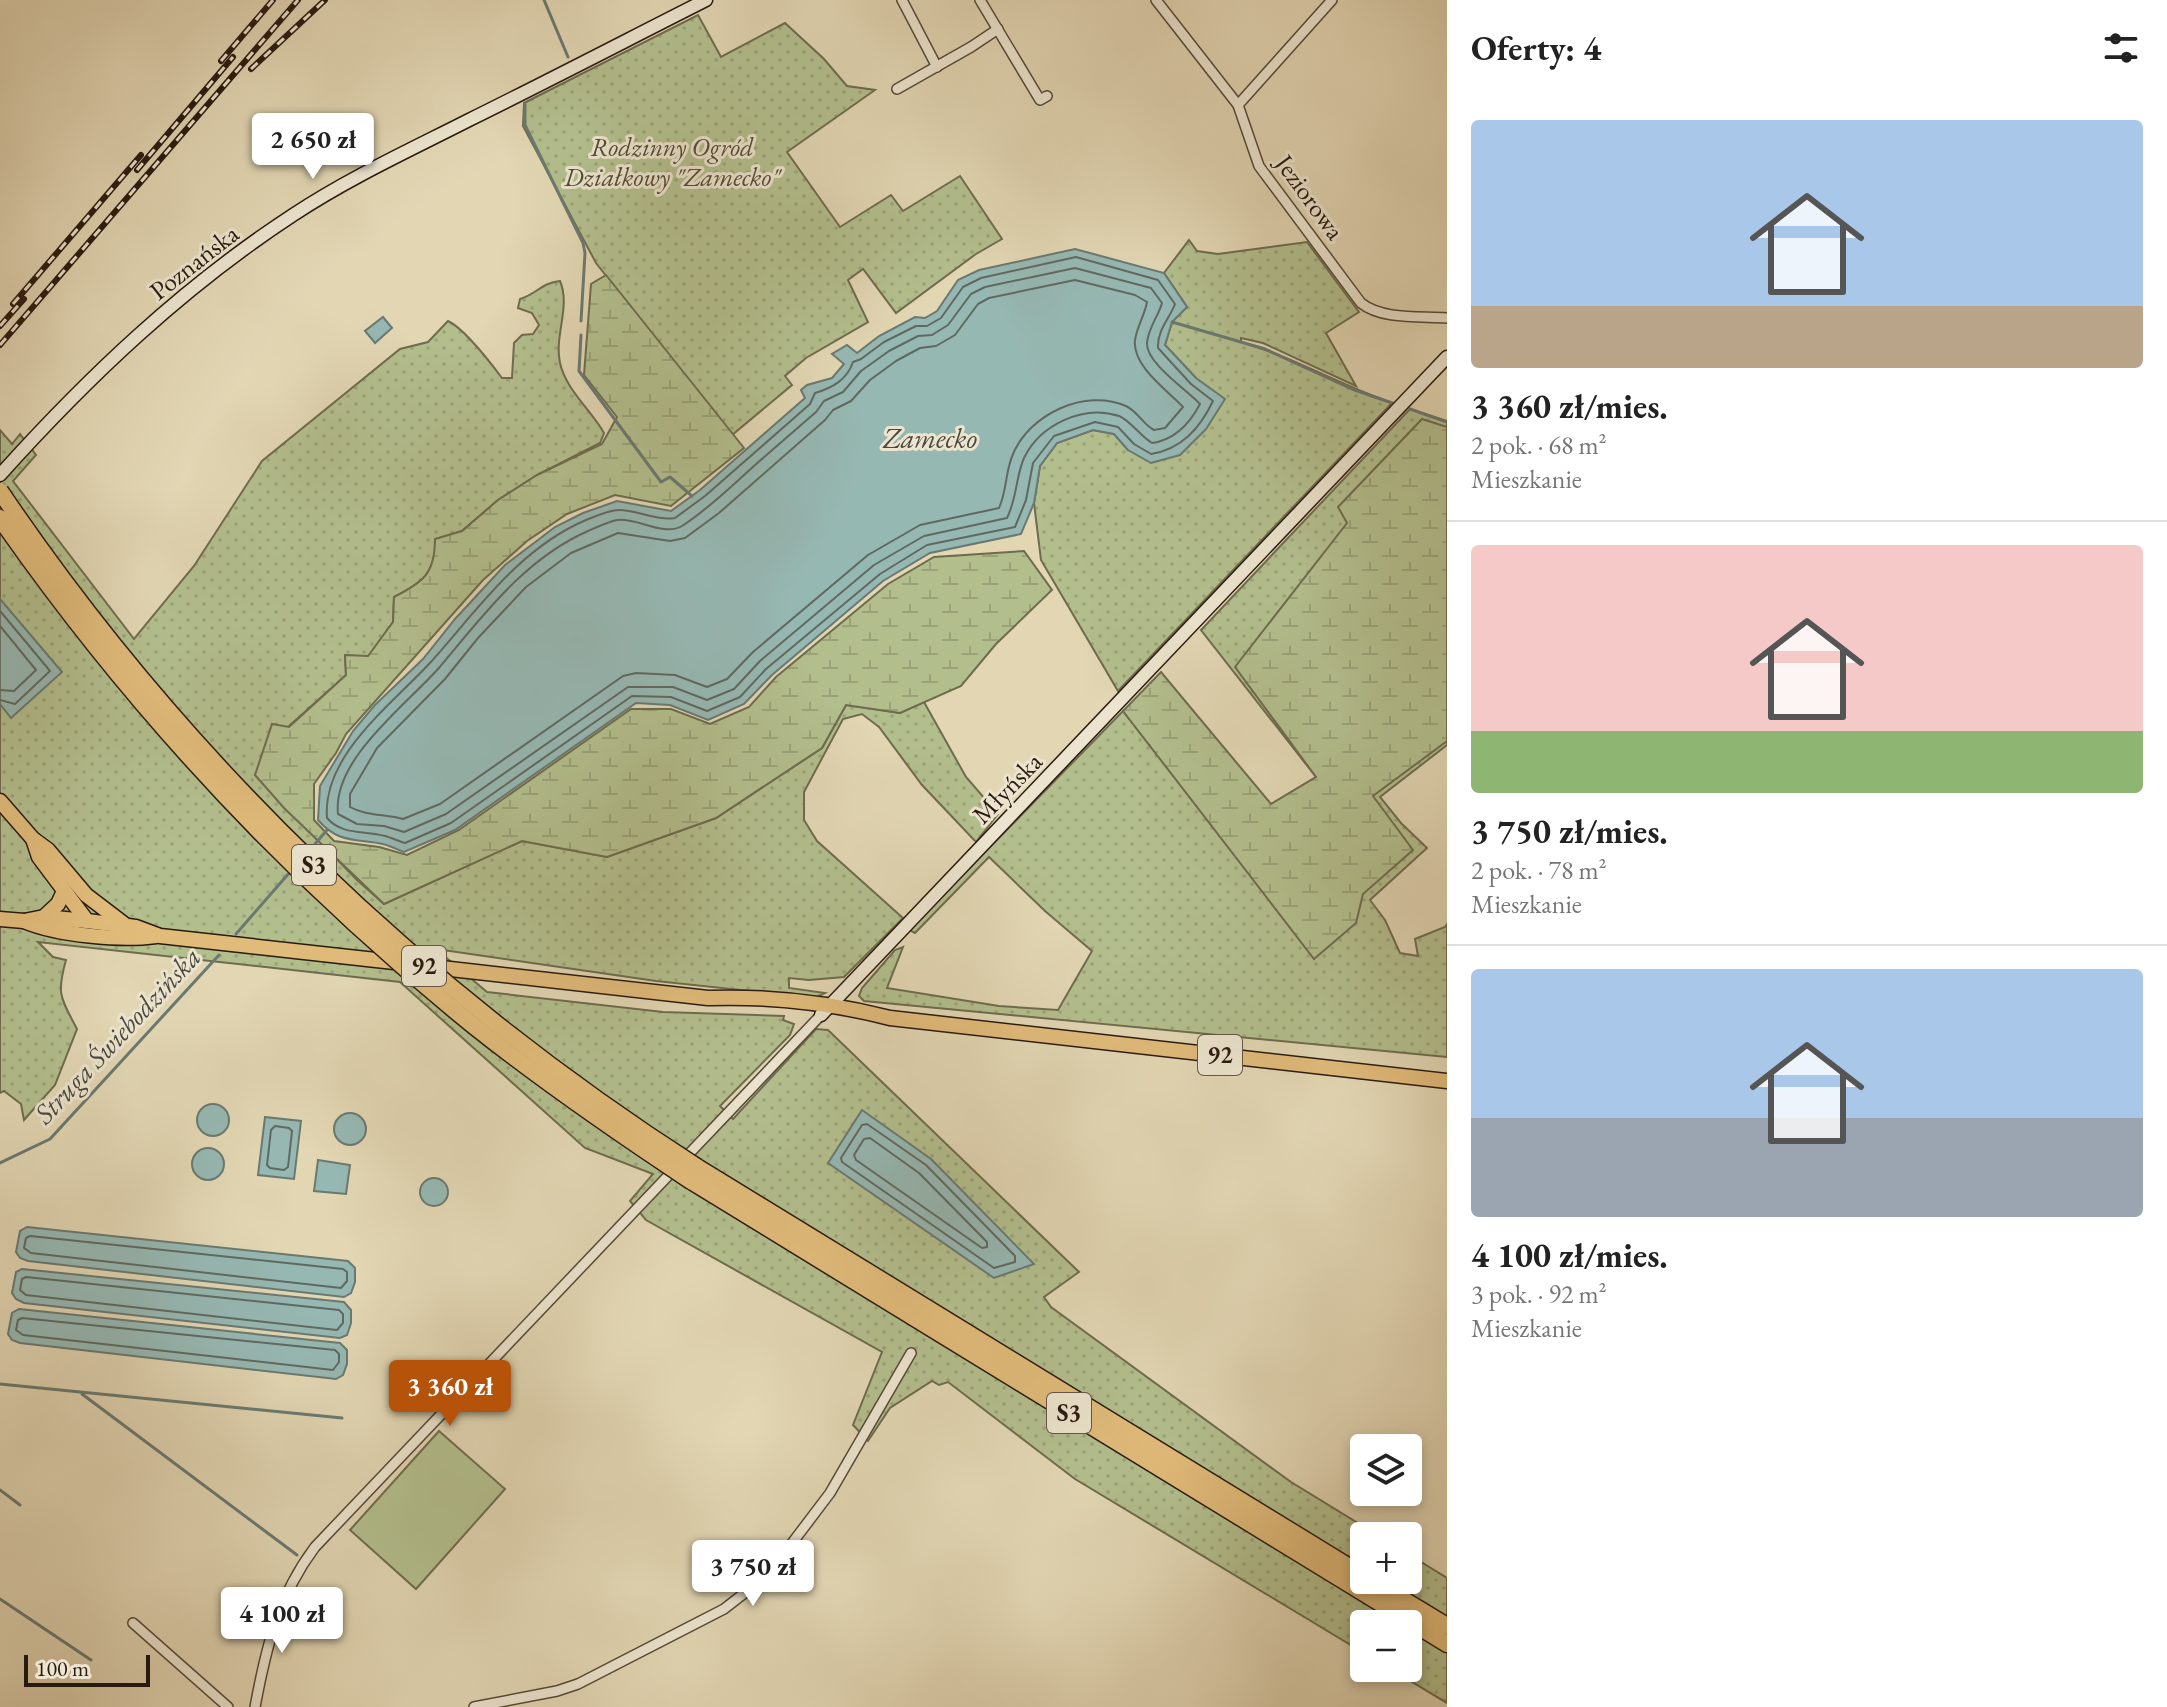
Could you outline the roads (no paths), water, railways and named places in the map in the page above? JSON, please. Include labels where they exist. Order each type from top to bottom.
[{"type":"highway","name":"S3","points":[[0,491],[68,587],[149,689],[240,789],[329,879],[495,1024],[694,1174],[1350,1568]]},
{"type":"highway","name":"S3","points":[[0,518],[88,637],[165,730],[250,822],[320,891],[432,991],[520,1062],[1447,1644]]},
{"type":"highway","points":[[1394,1594],[1447,1626]]},
{"type":"main road","points":[[0,801],[86,895],[127,926]]},
{"type":"main road","points":[[33,839],[39,857],[86,928]]},
{"type":"main road","points":[[44,917],[58,904],[64,891]]},
{"type":"main road","points":[[86,895],[91,911],[86,928]]},
{"type":"main road","name":"92","points":[[0,919],[24,921],[44,917],[136,939],[160,936]]},
{"type":"main road","name":"92","points":[[24,921],[42,929],[127,926],[160,936],[708,998],[736,997],[825,1011],[865,1011],[890,1018],[1447,1081]]},
{"type":"street","name":"Poznańska","points":[[0,475],[85,383],[129,343],[198,284],[293,214],[373,168],[706,0]]},
{"type":"street","points":[[902,0],[937,67]]},
{"type":"street","points":[[980,0],[1044,98]]},
{"type":"street","name":"Jeziorowa","points":[[1156,0],[1238,105],[1259,166],[1361,303],[1374,311],[1447,318]]},
{"type":"street","points":[[1238,105],[1332,0]]},
{"type":"street","points":[[897,89],[998,29]]},
{"type":"street","name":"Młyńska","points":[[255,1707],[272,1628],[285,1595],[305,1561],[352,1505],[1447,357]]},
{"type":"street","points":[[474,1707],[578,1684],[724,1609],[751,1588],[777,1563],[830,1493],[911,1353]]},
{"type":"street","points":[[133,1623],[228,1707]]},
{"type":"water","name":"Zamecko","points":[[1075,249],[1164,273],[1187,307],[1172,322],[1165,345],[1196,378],[1225,399],[1206,429],[1180,455],[1151,463],[1128,450],[1114,434],[1093,430],[1057,443],[1040,466],[1034,503],[1021,534],[930,553],[883,581],[772,675],[744,704],[708,720],[670,705],[636,703],[455,830],[404,852],[339,836],[318,820],[320,786],[353,731],[423,659],[505,565],[555,527],[617,501],[671,511],[700,490],[805,398],[801,390],[807,385],[832,378],[844,364],[832,354],[847,345],[857,353],[879,336],[915,317],[925,318],[937,311],[958,280],[979,270]]},
{"type":"water","points":[[383,317],[392,328],[375,343],[365,331]]},
{"type":"water","points":[[0,599],[62,672],[11,718],[0,704]]},
{"type":"water","points":[[213,1104],[224,1109],[229,1120],[224,1131],[213,1136],[202,1131],[197,1120],[202,1109]]},
{"type":"water","points":[[862,1110],[931,1159],[1034,1264],[994,1278],[828,1163]]},
{"type":"water","points":[[350,1113],[361,1118],[366,1129],[361,1140],[350,1145],[339,1140],[334,1129],[339,1118]]},
{"type":"water","points":[[265,1117],[301,1121],[294,1179],[258,1175]]},
{"type":"water","points":[[208,1148],[219,1153],[224,1164],[219,1175],[208,1180],[197,1175],[192,1164],[197,1153]]},
{"type":"water","points":[[318,1160],[350,1165],[346,1194],[314,1191]]},
{"type":"water","points":[[434,1178],[444,1182],[448,1192],[444,1202],[434,1206],[424,1202],[420,1192],[424,1182]]},
{"type":"water","points":[[27,1227],[348,1261],[355,1268],[355,1282],[351,1293],[344,1297],[28,1261],[16,1252],[20,1231]]},
{"type":"water","points":[[22,1269],[344,1302],[351,1310],[351,1323],[347,1335],[340,1338],[24,1303],[12,1293],[16,1272]]},
{"type":"water","points":[[19,1309],[340,1343],[347,1350],[347,1364],[343,1375],[336,1379],[20,1343],[8,1334],[12,1313]]},
{"type":"waterway","points":[[544,0],[568,57]]},
{"type":"waterway","points":[[525,104],[525,125],[583,243],[581,321]]},
{"type":"waterway","name":"Struga Świebodzińska","points":[[1172,322],[1265,349],[1352,389],[1395,404]]},
{"type":"waterway","points":[[581,335],[579,371],[661,482],[670,477],[692,496]]},
{"type":"waterway","name":"Struga Świebodzińska","points":[[1410,409],[1447,422]]},
{"type":"waterway","name":"Struga Świebodzińska","points":[[309,851],[327,830]]},
{"type":"waterway","name":"Struga Świebodzińska","points":[[236,934],[290,872]]},
{"type":"waterway","name":"Struga Świebodzińska","points":[[0,1163],[50,1139],[219,955]]},
{"type":"waterway","points":[[0,1384],[342,1418]]},
{"type":"waterway","points":[[82,1394],[297,1555]]},
{"type":"waterway","points":[[0,1490],[20,1505]]},
{"type":"waterway","points":[[0,1599],[91,1660]]},
{"type":"railway","points":[[221,61],[273,0]]},
{"type":"railway","points":[[0,345],[298,0]]},
{"type":"railway","points":[[251,69],[325,0]]},
{"type":"railway","points":[[137,170],[233,57]]},
{"type":"railway","points":[[13,304],[141,155]]},
{"type":"railway","points":[[0,326],[24,299]]},
{"type":"park label","name":"Rodzinny Ogród Działkowy \"Zamecko\"","points":[[672,162]]}]
